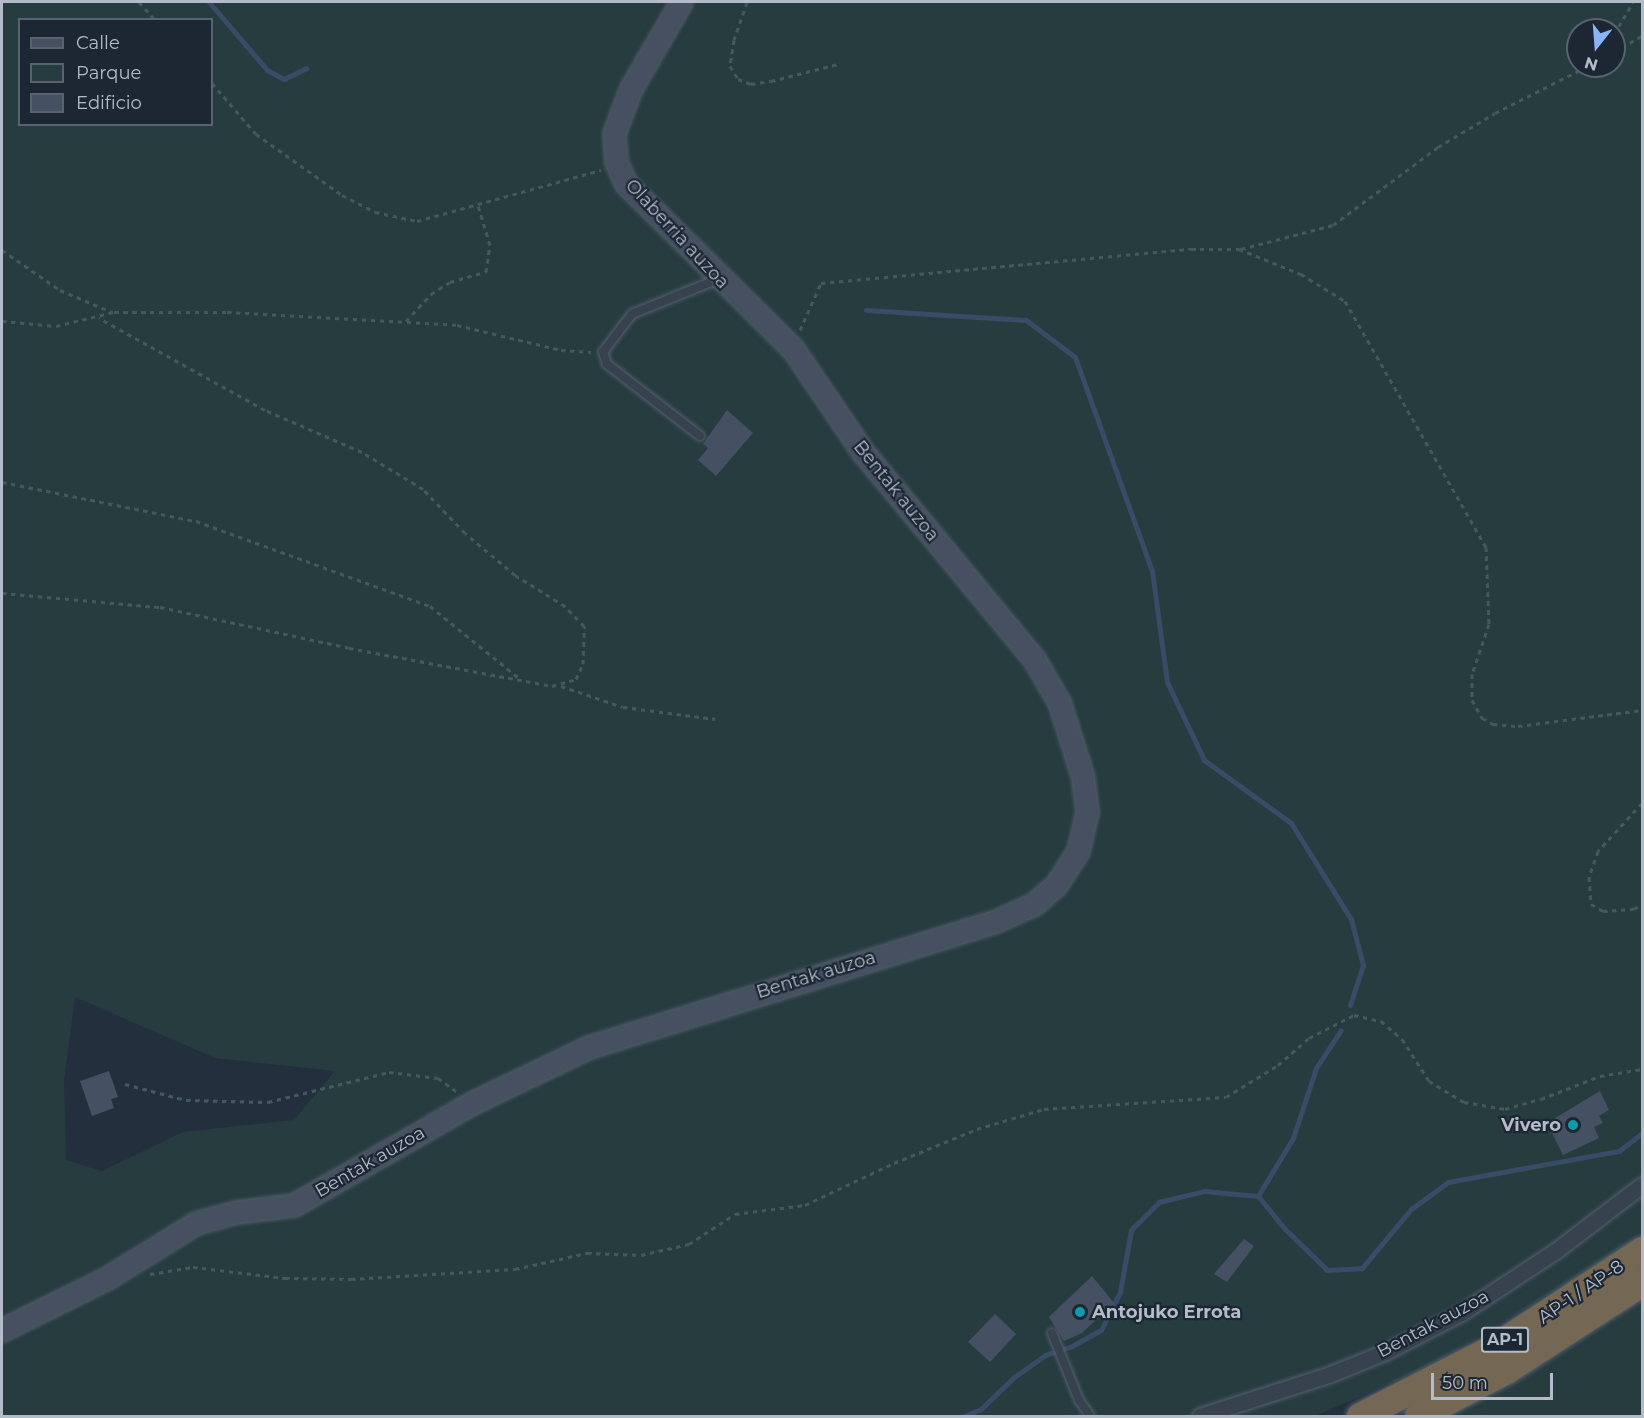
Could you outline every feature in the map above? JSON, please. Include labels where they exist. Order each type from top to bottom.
[{"type":"highway","name":"AP-1 / AP-8","points":[[1360,1416],[1494,1347],[1642,1250]]},
{"type":"highway","name":"AP-1 / AP-8","points":[[1418,1416],[1506,1370],[1642,1282]]},
{"type":"street","name":"Olaberria auzoa","points":[[681,2],[631,88],[614,133],[616,162],[626,184],[718,279],[793,349]]},
{"type":"street","name":"Bentak auzoa","points":[[2,1330],[106,1278],[196,1223],[236,1212],[294,1205],[472,1103],[589,1047],[996,921],[1034,904],[1048,892],[1078,851],[1088,812],[1083,778],[1059,702],[1034,659],[862,451],[793,349]]},
{"type":"street","name":"Bentak auzoa","points":[[1200,1416],[1328,1375],[1385,1352],[1461,1313],[1554,1252],[1642,1185]]},
{"type":"lane","points":[[700,436],[607,364],[603,352],[632,314],[718,279]]},
{"type":"lane","points":[[1052,1333],[1079,1400],[1090,1416]]},
{"type":"path","points":[[139,2],[153,18]]},
{"type":"path","points":[[747,2],[730,66],[738,79],[751,84],[838,64]]},
{"type":"path","points":[[1624,18],[1633,2]]},
{"type":"path","points":[[1626,45],[1642,36]]},
{"type":"path","points":[[793,349],[821,283],[1191,249],[1239,249],[1333,225],[1438,147],[1495,112],[1566,77]]},
{"type":"path","points":[[213,84],[256,134],[342,195],[375,212],[417,221],[477,202],[593,174],[616,162]]},
{"type":"path","points":[[405,322],[431,294],[450,282],[486,272],[490,245],[477,202]]},
{"type":"path","points":[[1239,249],[1301,274],[1345,301],[1486,547],[1489,624],[1472,674],[1472,700],[1482,718],[1493,724],[1518,726],[1642,710]]},
{"type":"path","points":[[2,250],[60,290],[114,312]]},
{"type":"path","points":[[2,321],[56,327],[99,318],[114,312],[227,312],[457,325],[561,350],[603,352]]},
{"type":"path","points":[[99,318],[265,410],[362,452],[423,489],[465,533],[515,575],[565,606],[585,626],[586,647],[576,679],[560,685]]},
{"type":"path","points":[[2,482],[196,521],[430,606],[521,680]]},
{"type":"path","points":[[2,593],[160,607],[219,622],[521,680],[560,685],[623,707],[715,719]]},
{"type":"path","points":[[1642,803],[1598,850],[1589,877],[1591,904],[1604,911],[1634,909],[1642,904]]},
{"type":"path","points":[[142,1276],[194,1267],[285,1278],[351,1279],[515,1269],[587,1253],[641,1255],[689,1244],[735,1214],[805,1205],[894,1162],[977,1129],[1044,1109],[1226,1097],[1278,1065],[1309,1038],[1354,1015],[1381,1021],[1402,1039],[1429,1081],[1464,1102],[1505,1109],[1541,1100],[1600,1076],[1642,1069]]},
{"type":"path","points":[[125,1084],[186,1100],[268,1102],[389,1072],[438,1078],[472,1103]]},
{"type":"green space","points":[[2,2],[1642,2],[1642,1416],[1427,1416],[1602,1325],[1564,1285],[1428,1367],[1315,1416],[2,1416]],"holes":[[[75,997],[215,1058],[335,1071],[294,1120],[183,1132],[102,1171],[66,1160],[64,1080]]]},
{"type":"building","points":[[727,410],[753,433],[716,476],[698,460],[708,448],[703,444]]},
{"type":"building","points":[[109,1071],[118,1097],[111,1099],[114,1108],[92,1116],[80,1081]]},
{"type":"building","name":"Vivero","points":[[1600,1091],[1609,1110],[1599,1116],[1603,1123],[1594,1127],[1599,1138],[1563,1155],[1547,1123]]},
{"type":"building","points":[[1244,1239],[1254,1246],[1227,1282],[1214,1274]]},
{"type":"building","name":"Antojuko Errota","points":[[1092,1276],[1114,1303],[1082,1333],[1064,1341],[1049,1317]]},
{"type":"building","points":[[995,1314],[1016,1334],[990,1362],[968,1342]]},
{"type":"waterway","points":[[209,2],[267,70],[284,79],[307,68]]},
{"type":"waterway","points":[[866,310],[1026,320],[1075,357],[1152,571],[1167,682],[1204,760],[1291,823],[1351,919],[1363,965],[1350,1005]]},
{"type":"waterway","points":[[1258,1196],[1293,1138],[1316,1068],[1341,1030]]},
{"type":"waterway","points":[[964,1416],[981,1409],[1014,1377],[1045,1355],[1072,1346],[1101,1330],[1120,1292],[1131,1230],[1159,1202],[1204,1191],[1258,1196],[1284,1228],[1327,1270],[1362,1268],[1411,1209],[1448,1182],[1619,1151],[1642,1133]]},
{"type":"place","name":"Vivero","points":[[1573,1125]]},
{"type":"place","name":"Antojuko Errota","points":[[1080,1312]]}]
